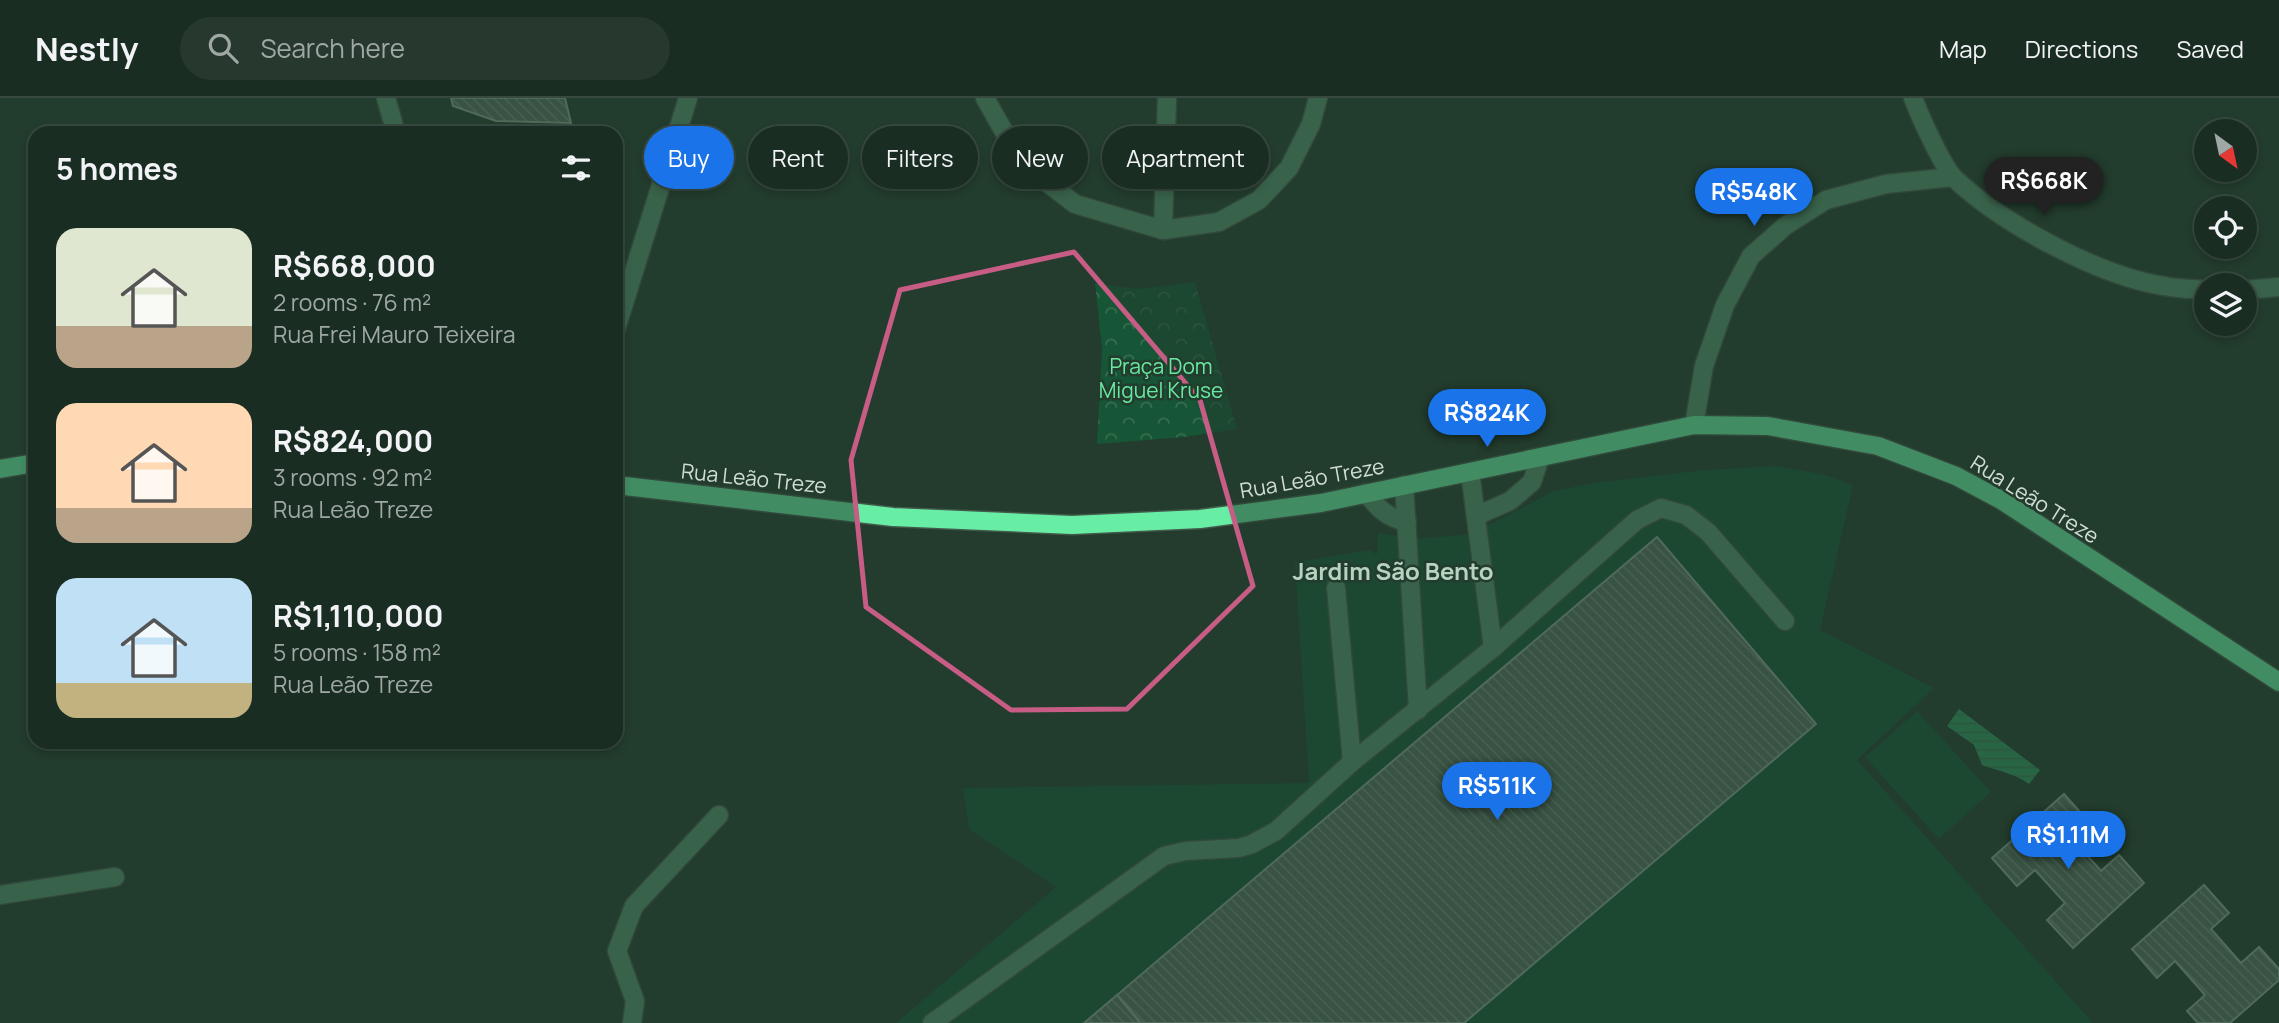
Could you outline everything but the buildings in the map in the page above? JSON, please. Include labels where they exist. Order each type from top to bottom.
[{"type":"main road","name":"Rua Leão Treze","points":[[623,486],[893,517],[1072,525],[1200,519],[1321,503],[1694,425],[1768,426],[1878,446],[1956,476],[2001,500],[2279,682]]},
{"type":"main road","points":[[0,469],[28,464]]},
{"type":"street","points":[[386,98],[394,126]]},
{"type":"street","points":[[623,307],[688,98]]},
{"type":"street","points":[[985,98],[1007,136],[1036,174],[1075,204],[1163,230],[1219,222],[1259,200],[1289,168],[1311,124],[1318,98]]},
{"type":"street","points":[[1163,230],[1167,98]]},
{"type":"street","points":[[1913,98],[1953,177],[2008,219],[2060,249],[2112,272],[2163,286],[2194,289]]},
{"type":"street","points":[[1694,425],[1704,366],[1725,305],[1751,256],[1785,226],[1826,200],[1886,184],[1953,177]]},
{"type":"street","points":[[2257,289],[2279,287]]},
{"type":"street","points":[[1476,516],[1510,501],[1532,482],[1540,458]]},
{"type":"street","points":[[1470,472],[1493,648]]},
{"type":"street","points":[[1405,485],[1418,710]]},
{"type":"street","points":[[1366,493],[1378,508],[1392,519],[1407,522]]},
{"type":"street","points":[[932,1023],[1164,856],[1185,851],[1239,848],[1276,831],[1352,762],[1493,648],[1637,520],[1661,508],[1686,515],[1708,532],[1785,621]]},
{"type":"street","points":[[1336,587],[1352,762]]},
{"type":"street","points":[[632,1023],[635,1001],[617,951],[635,906],[719,815]]},
{"type":"street","points":[[0,895],[115,877]]},
{"type":"highlighted area","points":[[1074,252],[1200,400],[1253,586],[1127,709],[1011,710],[866,607],[851,460],[900,290]]},
{"type":"green space","name":"Praça Dom Miguel Kruse","points":[[1195,282],[1237,429],[1184,437],[1097,444],[1102,348],[1095,283],[1136,289]]},
{"type":"green space","points":[[1777,466],[1826,475],[1853,485],[1820,630],[1934,688],[1857,760],[2093,1023],[896,1023],[1056,887],[969,829],[963,788],[1309,783],[1295,562],[1370,550],[1377,555],[1378,533],[1416,539],[1472,534],[1554,491],[1593,483],[1704,470]]},
{"type":"green space","points":[[1917,711],[1991,792],[1939,839],[1865,757]]},
{"type":"shaded area","points":[[1959,709],[2040,770],[2029,784],[2013,775],[1982,765],[1974,745],[1947,726]]},
{"type":"district","name":"Jardim São Bento","points":[[1393,570]]}]
